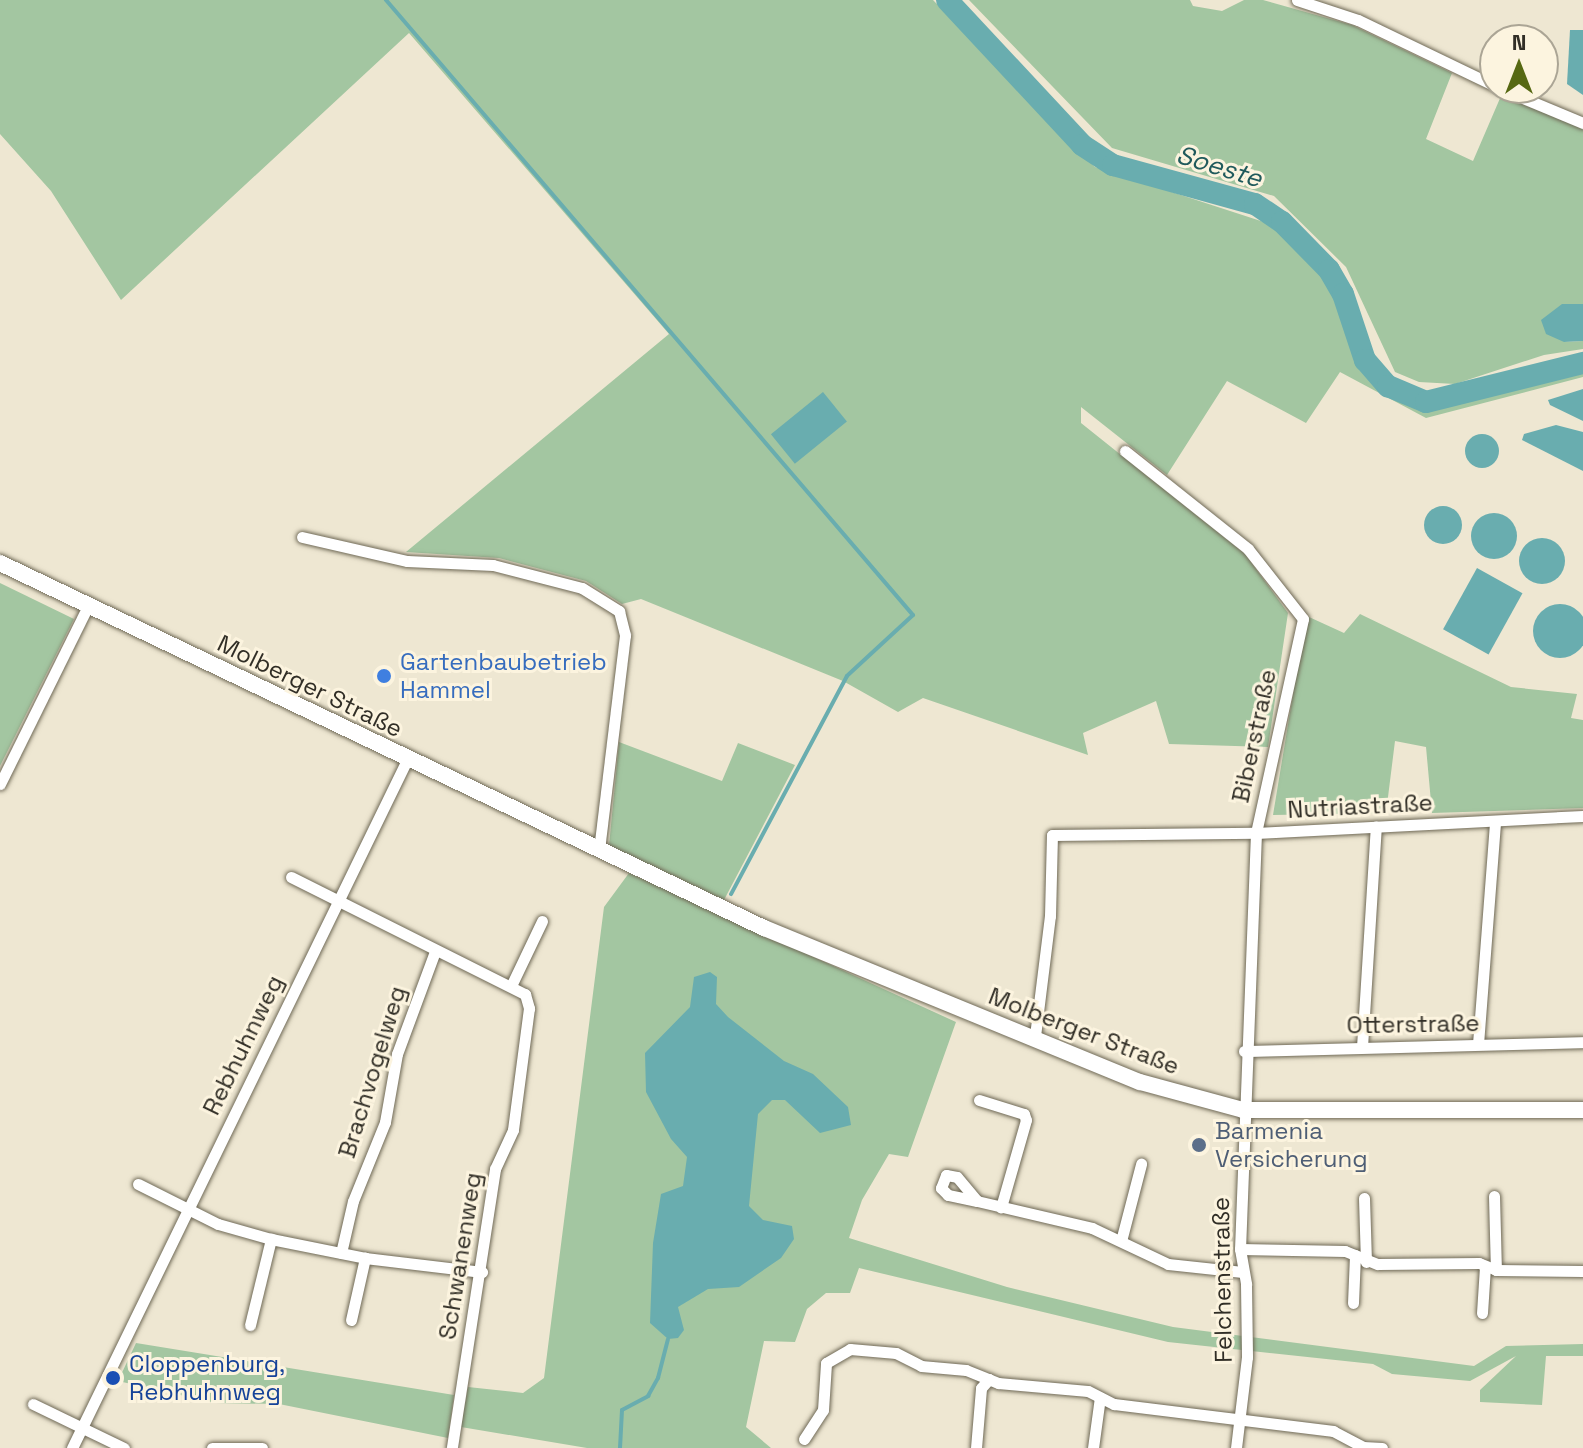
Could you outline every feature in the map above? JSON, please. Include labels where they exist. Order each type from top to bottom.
[{"type":"main road","name":"Molberger Straße","points":[[0,563],[764,928],[1035,1036],[1140,1082],[1243,1110],[1583,1110]]},
{"type":"street","points":[[1297,0],[1358,20],[1479,78]]},
{"type":"street","points":[[1538,104],[1583,123]]},
{"type":"street","name":"Biberstraße","points":[[1125,451],[1248,549],[1303,619],[1256,833],[1243,1110]]},
{"type":"street","points":[[302,537],[407,561],[493,565],[582,588],[619,611],[625,635],[599,850]]},
{"type":"street","points":[[0,784],[88,606]]},
{"type":"street","name":"Rebhuhnweg","points":[[72,1448],[407,760]]},
{"type":"street","name":"Nutriastraße","points":[[1035,1036],[1050,916],[1052,835],[1256,833],[1583,816]]},
{"type":"street","points":[[1478,1044],[1495,822]]},
{"type":"street","points":[[1362,1047],[1376,826]]},
{"type":"street","points":[[291,877],[511,986],[542,921]]},
{"type":"street","name":"Brachvogelweg","points":[[341,1253],[353,1201],[385,1122],[397,1054],[435,951]]},
{"type":"street","name":"Schwanenweg","points":[[452,1448],[482,1272],[495,1169],[513,1130],[529,1008],[525,994],[511,986]]},
{"type":"street","name":"Otterstraße","points":[[1244,1051],[1583,1042]]},
{"type":"street","points":[[979,1100],[1024,1114],[1026,1120],[1001,1207]]},
{"type":"street","name":"Felchenstraße","points":[[1236,1448],[1248,1338],[1240,1249],[1243,1110]]},
{"type":"street","points":[[1121,1241],[1141,1164]]},
{"type":"street","points":[[138,1184],[188,1209],[271,1239],[365,1258],[482,1272]]},
{"type":"street","points":[[1482,1313],[1491,1268],[1494,1196]]},
{"type":"street","points":[[1353,1303],[1364,1198]]},
{"type":"street","points":[[977,1201],[1092,1228],[1183,1269],[1243,1272]]},
{"type":"street","points":[[250,1325],[271,1239]]},
{"type":"street","points":[[1240,1249],[1345,1251],[1360,1258],[1583,1271]]},
{"type":"street","points":[[351,1320],[365,1258]]},
{"type":"street","points":[[804,1439],[823,1410],[826,1363],[850,1349],[896,1353],[921,1366],[966,1370],[989,1379],[1100,1397],[1114,1404],[1333,1431],[1340,1442],[1382,1448]]},
{"type":"street","points":[[976,1448],[981,1388],[989,1379]]},
{"type":"street","points":[[1093,1448],[1100,1397]]},
{"type":"street","points":[[33,1404],[124,1448]]},
{"type":"street","points":[[212,1448],[262,1448]]},
{"type":"green space","points":[[0,0],[933,0],[1095,167],[1270,224],[1324,277],[1361,363],[1386,392],[1431,406],[1583,367],[1583,377],[1426,418],[1340,372],[1306,423],[1227,381],[1167,475],[1081,407],[1081,423],[1245,554],[1288,613],[1268,747],[1169,744],[1156,701],[1083,733],[1088,755],[923,698],[898,712],[843,681],[641,599],[622,604],[586,581],[499,558],[406,552],[669,334],[409,33],[121,300],[51,191],[0,134]]},
{"type":"green space","points":[[969,0],[1190,0],[1193,6],[1222,11],[1244,0],[1263,0],[1352,25],[1452,73],[1426,139],[1473,161],[1498,104],[1522,104],[1583,128],[1583,304],[1562,304],[1564,342],[1583,341],[1583,349],[1544,355],[1455,384],[1419,382],[1395,372],[1346,267],[1274,196],[1112,148]]},
{"type":"green space","points":[[0,583],[74,619],[0,766]]},
{"type":"green space","points":[[1360,614],[1511,687],[1577,694],[1571,718],[1583,720],[1583,808],[1432,813],[1426,747],[1395,741],[1386,813],[1273,815],[1305,622],[1309,617],[1344,633]]},
{"type":"green space","points":[[619,742],[722,781],[738,743],[795,765],[724,900],[609,846]]},
{"type":"green space","points":[[629,873],[956,1022],[908,1157],[889,1154],[862,1200],[849,1238],[1007,1287],[1173,1327],[1474,1366],[1506,1346],[1583,1344],[1583,1356],[1546,1356],[1542,1405],[1480,1402],[1480,1390],[1516,1356],[1470,1381],[1392,1374],[1373,1364],[1168,1342],[859,1268],[850,1293],[826,1293],[807,1309],[795,1342],[764,1341],[746,1427],[771,1448],[587,1448],[461,1427],[468,1387],[523,1393],[544,1378],[604,907]]},
{"type":"green space","points":[[136,1343],[454,1395],[448,1438],[279,1404],[216,1403],[118,1381]]},
{"type":"water","points":[[1570,30],[1583,30],[1583,95],[1567,84]]},
{"type":"water","points":[[1562,304],[1583,304],[1583,341],[1564,342],[1546,334],[1541,320]]},
{"type":"water","points":[[1583,389],[1583,421],[1550,405],[1548,400]]},
{"type":"water","points":[[823,392],[847,422],[795,464],[771,434]]},
{"type":"water","points":[[1556,425],[1583,432],[1583,471],[1522,440],[1524,434]]},
{"type":"water","points":[[1482,434],[1494,439],[1499,451],[1494,463],[1482,468],[1470,463],[1465,451],[1470,439]]},
{"type":"water","points":[[1443,506],[1456,512],[1462,525],[1456,538],[1443,544],[1430,538],[1424,525],[1430,512]]},
{"type":"water","points":[[1494,513],[1510,520],[1517,536],[1510,552],[1494,559],[1478,552],[1471,536],[1478,520]]},
{"type":"water","points":[[1542,538],[1558,545],[1565,561],[1558,577],[1542,584],[1526,577],[1519,561],[1526,545]]},
{"type":"water","points":[[1477,568],[1522,593],[1489,654],[1443,629]]},
{"type":"water","points":[[1560,604],[1579,612],[1587,631],[1579,650],[1560,658],[1541,650],[1533,631],[1541,612]]},
{"type":"water","points":[[710,972],[717,977],[716,1004],[784,1061],[813,1074],[848,1107],[851,1125],[820,1133],[785,1100],[772,1100],[758,1114],[749,1206],[763,1220],[792,1226],[794,1239],[781,1258],[739,1287],[708,1289],[678,1307],[684,1330],[678,1338],[668,1339],[650,1323],[653,1243],[661,1194],[683,1186],[687,1157],[671,1139],[646,1092],[645,1053],[690,1007],[694,977]]},
{"type":"waterway","points":[[386,0],[913,615],[847,676],[731,894]]},
{"type":"waterway","name":"Soeste","points":[[947,0],[1082,145],[1113,165],[1255,204],[1282,222],[1329,270],[1343,294],[1365,360],[1388,386],[1426,402],[1583,363]]},
{"type":"waterway","points":[[620,1448],[622,1410],[648,1396],[658,1378],[668,1339]]},
{"type":"place","name":"Gartenbaubetrieb Hammel","points":[[384,676]]},
{"type":"place","name":"Barmenia Versicherung","points":[[1199,1145]]},
{"type":"place","name":"Cloppenburg, Rebhuhnweg","points":[[113,1378]]}]
